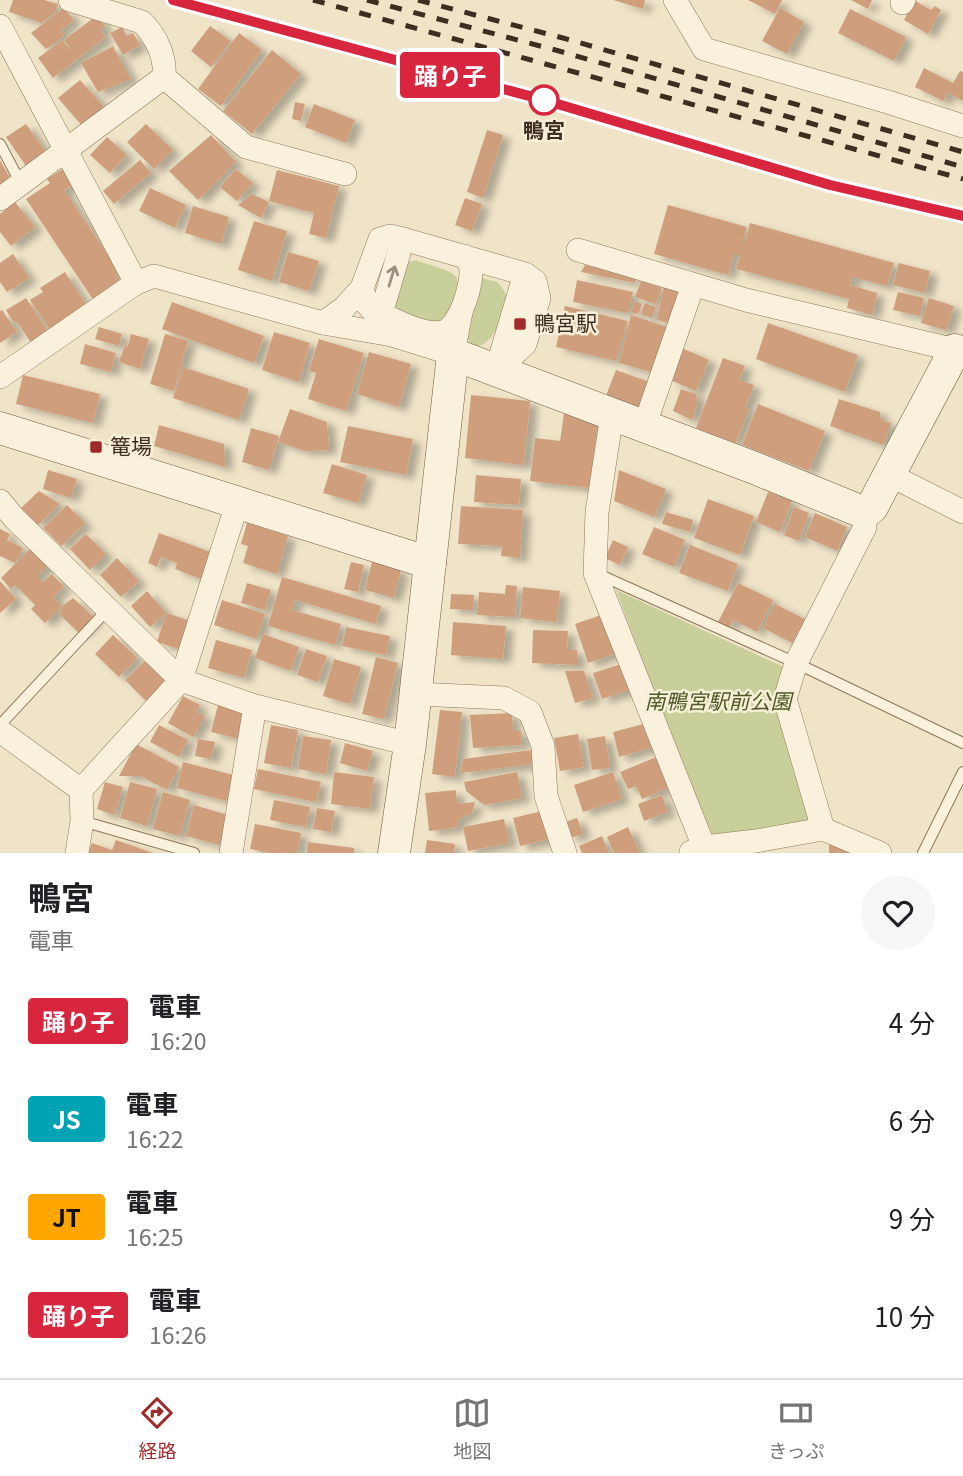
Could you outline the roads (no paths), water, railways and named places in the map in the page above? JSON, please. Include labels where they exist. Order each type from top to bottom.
[{"type":"street","points":[[0,199],[164,76],[165,63],[150,30],[142,22],[70,0]]},
{"type":"street","points":[[675,0],[704,49],[963,126]]},
{"type":"street","points":[[0,26],[136,283]]},
{"type":"street","points":[[164,76],[246,147],[345,174]]},
{"type":"street","points":[[323,323],[344,308],[362,288],[380,239],[390,236],[464,256],[525,274],[496,372]]},
{"type":"street","points":[[392,335],[381,314],[403,239]]},
{"type":"street","points":[[578,250],[694,285],[960,350],[872,507],[864,513]]},
{"type":"street","points":[[394,853],[416,694],[453,354],[471,275],[470,264],[464,256]]},
{"type":"street","points":[[0,377],[136,283],[154,276],[323,323],[392,335],[453,354],[752,467],[864,513]]},
{"type":"street","points":[[644,427],[694,285]]},
{"type":"street","points":[[362,288],[366,303],[372,310],[423,331],[443,332],[453,327],[461,312]]},
{"type":"street","points":[[612,415],[597,512],[595,573],[697,850],[757,847],[823,829],[880,853]]},
{"type":"street","points":[[0,428],[238,501],[430,564]]},
{"type":"street","points":[[890,475],[963,512]]},
{"type":"street","points":[[0,500],[15,519],[181,680],[255,706],[410,744]]},
{"type":"street","points":[[78,853],[82,821],[81,790],[181,680],[238,501]]},
{"type":"street","points":[[823,829],[785,699],[796,663],[865,527],[864,513]]},
{"type":"street","points":[[416,694],[504,698],[530,712],[543,746],[546,796],[565,853]]},
{"type":"street","points":[[231,853],[255,706]]},
{"type":"street","points":[[0,731],[81,790]]},
{"type":"lane","points":[[0,43],[57,153],[19,180],[0,144]]},
{"type":"lane","points":[[595,573],[796,663],[963,743]]},
{"type":"lane","points":[[0,725],[108,609]]},
{"type":"lane","points":[[923,853],[963,772]]},
{"type":"lane","points":[[82,821],[194,853]]},
{"type":"railway","points":[[173,0],[544,100],[830,185],[963,216]]},
{"type":"railway","points":[[313,0],[963,179]]},
{"type":"railway","points":[[367,0],[559,51],[963,167]]},
{"type":"railway","points":[[418,0],[563,38],[963,152]]},
{"type":"train","name":"踊り子","points":[[173,0],[544,100],[830,185],[963,216]]},
{"type":"place","name":"鴨宮","points":[[544,100]]},
{"type":"place","name":"鴨宮駅","points":[[520,324]]},
{"type":"place","name":"篭場","points":[[96,447]]},
{"type":"park label","name":"南鴨宮駅前公園","points":[[718,702]]}]
